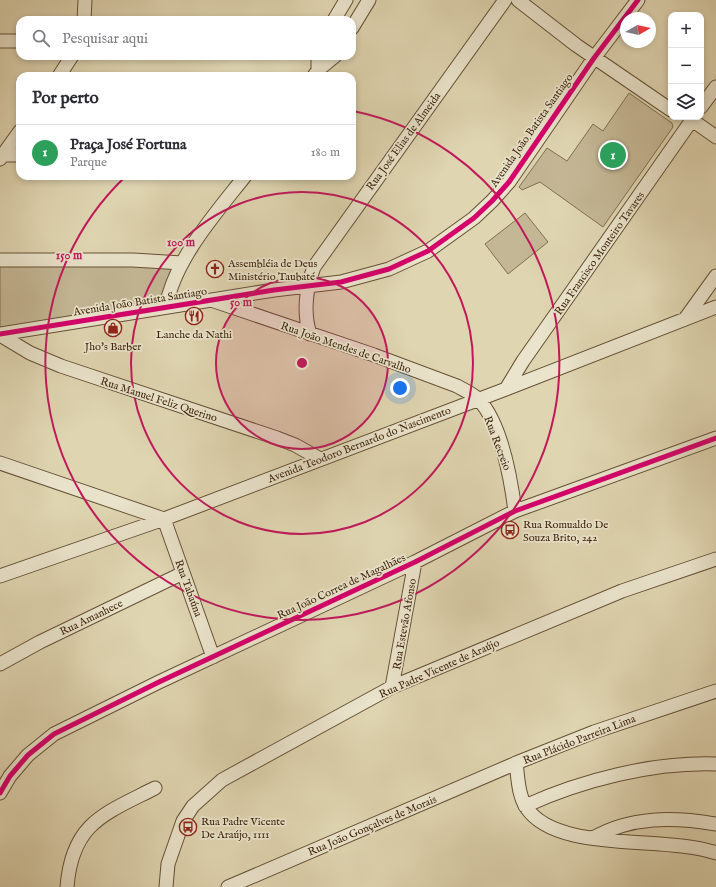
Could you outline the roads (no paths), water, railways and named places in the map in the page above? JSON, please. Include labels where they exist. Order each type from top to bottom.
[{"type":"street","points":[[84,16],[85,0]]},
{"type":"street","points":[[336,16],[346,0]]},
{"type":"street","points":[[356,21],[369,0]]},
{"type":"street","name":"Rua José Elias de Almeida","points":[[309,285],[314,267],[320,257],[505,0]]},
{"type":"street","points":[[518,0],[594,58],[668,108]]},
{"type":"street","name":"Avenida João Batista Santiago","points":[[0,335],[211,300],[309,285],[341,282],[389,269],[428,252],[474,218],[492,201],[508,182],[594,58],[638,0]]},
{"type":"street","points":[[0,41],[16,41]]},
{"type":"street","points":[[62,72],[69,60]]},
{"type":"street","points":[[316,72],[318,60]]},
{"type":"street","points":[[317,72],[331,60]]},
{"type":"street","points":[[704,103],[716,87]]},
{"type":"street","name":"Rua Francisco Monteiro Tavares","points":[[506,389],[523,361],[688,120]]},
{"type":"street","points":[[690,120],[716,138]]},
{"type":"street","points":[[1,156],[16,136]]},
{"type":"street","points":[[1,156],[16,155]]},
{"type":"street","points":[[166,307],[172,283],[182,264],[215,214],[242,180]]},
{"type":"street","points":[[0,260],[133,260],[182,264]]},
{"type":"street","points":[[685,319],[716,276]]},
{"type":"street","points":[[309,285],[306,318],[310,334]]},
{"type":"street","name":"Rua João Mendes de Carvalho","points":[[211,300],[441,380],[457,386],[478,399]]},
{"type":"street","name":"Avenida Teodoro Bernardo do Nascimento","points":[[0,576],[164,519],[506,389],[716,307]]},
{"type":"street","name":"Rua Manuel Feliz Querino","points":[[0,335],[30,353],[60,366],[277,438],[295,445],[320,459]]},
{"type":"street","name":"Rua Recreio","points":[[478,399],[490,418],[509,468],[515,511]]},
{"type":"street","name":"Rua João Correa de Magalhães","points":[[0,793],[10,776],[28,755],[54,734],[213,657],[416,562],[515,511],[716,438]]},
{"type":"street","points":[[0,463],[164,519]]},
{"type":"street","name":"Rua Tabaúna","points":[[164,519],[213,657]]},
{"type":"street","name":"Rua Padre Vicente de Araújo","points":[[166,887],[168,864],[177,834],[193,806],[222,780],[392,686],[614,594],[716,558]]},
{"type":"street","name":"Rua Estevão Afonso","points":[[392,686],[416,562]]},
{"type":"street","name":"Rua Amanhece","points":[[0,664],[40,642],[183,573]]},
{"type":"street","name":"Rua Plácido Parreira Lima","points":[[716,691],[594,732],[516,763],[520,794],[525,806],[532,816],[542,824],[557,831],[593,838],[694,848],[716,853]]},
{"type":"street","name":"Rua João Gonçalves de Morais","points":[[228,887],[516,763]]},
{"type":"street","points":[[525,806],[548,796],[614,776],[662,768],[716,764]]},
{"type":"street","points":[[67,887],[68,870],[74,848],[85,831],[106,813],[155,788]]},
{"type":"street","points":[[593,838],[608,830],[632,822],[688,819],[716,824]]},
{"type":"place","name":"Praça José Fortuna","points":[[613,155]]},
{"type":"place","name":"Assembléia de Deus Ministério Taubaté","points":[[215,269]]},
{"type":"place","name":"Lanche da Nathi","points":[[194,316]]},
{"type":"place","name":"Jho's Barber","points":[[113,328]]},
{"type":"place","name":"Rua Romualdo De Souza Brito, 242","points":[[510,530]]},
{"type":"place","name":"Rua Padre Vicente De Araújo, 1111","points":[[188,827]]}]
